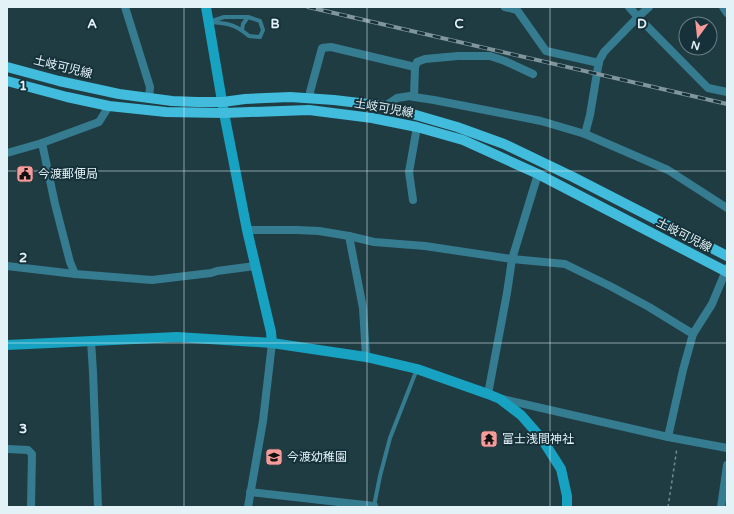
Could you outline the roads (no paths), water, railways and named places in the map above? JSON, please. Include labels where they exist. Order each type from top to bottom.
[{"type":"main road","name":"土岐可児線","points":[[7,67],[59,81],[119,94],[172,101],[223,102],[246,99],[290,97],[385,106],[457,127],[504,144],[573,177],[727,256]]},
{"type":"main road","name":"土岐可児線","points":[[7,81],[67,97],[109,106],[166,112],[224,113],[309,110],[372,118],[417,127],[463,140],[538,174],[727,270]]},
{"type":"street","points":[[125,7],[150,87],[149,98]]},
{"type":"street","points":[[206,7],[224,113],[247,230],[271,332],[272,343],[263,421],[248,507]]},
{"type":"street","points":[[505,7],[517,10],[546,51],[599,63]]},
{"type":"street","points":[[629,7],[708,88],[727,92]]},
{"type":"street","points":[[585,134],[590,115],[599,61],[604,52],[638,17],[650,7]]},
{"type":"street","points":[[723,7],[727,13]]},
{"type":"street","points":[[311,99],[310,92],[322,48],[331,47],[415,67]]},
{"type":"street","points":[[414,97],[415,67],[417,62],[425,58],[490,56],[505,60],[532,74]]},
{"type":"street","points":[[385,106],[397,98],[410,96],[540,121],[585,134],[668,170],[727,208]]},
{"type":"street","points":[[7,153],[42,143],[99,122],[109,106]]},
{"type":"street","points":[[413,200],[409,172],[417,127]]},
{"type":"street","points":[[42,143],[64,240],[75,274]]},
{"type":"street","points":[[488,394],[512,259],[538,174]]},
{"type":"street","points":[[247,230],[319,231],[374,242],[425,246],[512,259],[565,264],[649,307],[693,334]]},
{"type":"street","points":[[349,236],[363,308],[366,357]]},
{"type":"street","points":[[7,266],[75,274],[152,280],[255,266]]},
{"type":"street","points":[[668,437],[683,370],[693,334],[712,304],[727,270]]},
{"type":"street","points":[[7,345],[177,337],[272,343],[366,357],[417,370],[500,399],[668,437],[727,448]]},
{"type":"street","points":[[91,341],[94,372],[98,507]]},
{"type":"street","points":[[500,399],[521,415],[542,439],[561,469],[567,496],[567,507]]},
{"type":"street","points":[[7,449],[28,450],[32,454],[31,507]]},
{"type":"street","points":[[721,507],[727,465]]},
{"type":"street","points":[[250,492],[374,506]]},
{"type":"lane","points":[[224,17],[248,17],[260,21],[263,30],[260,37],[249,36],[232,24],[209,22],[224,17]]},
{"type":"lane","points":[[242,30],[243,24],[248,17]]},
{"type":"lane","points":[[374,506],[390,438],[417,370]]},
{"type":"railway","points":[[308,7],[727,104]]},
{"type":"place","name":"今渡郵便局","points":[[25,174]]},
{"type":"place","name":"富士浅間神社","points":[[489,439]]},
{"type":"place","name":"今渡幼稚園","points":[[274,457]]}]
